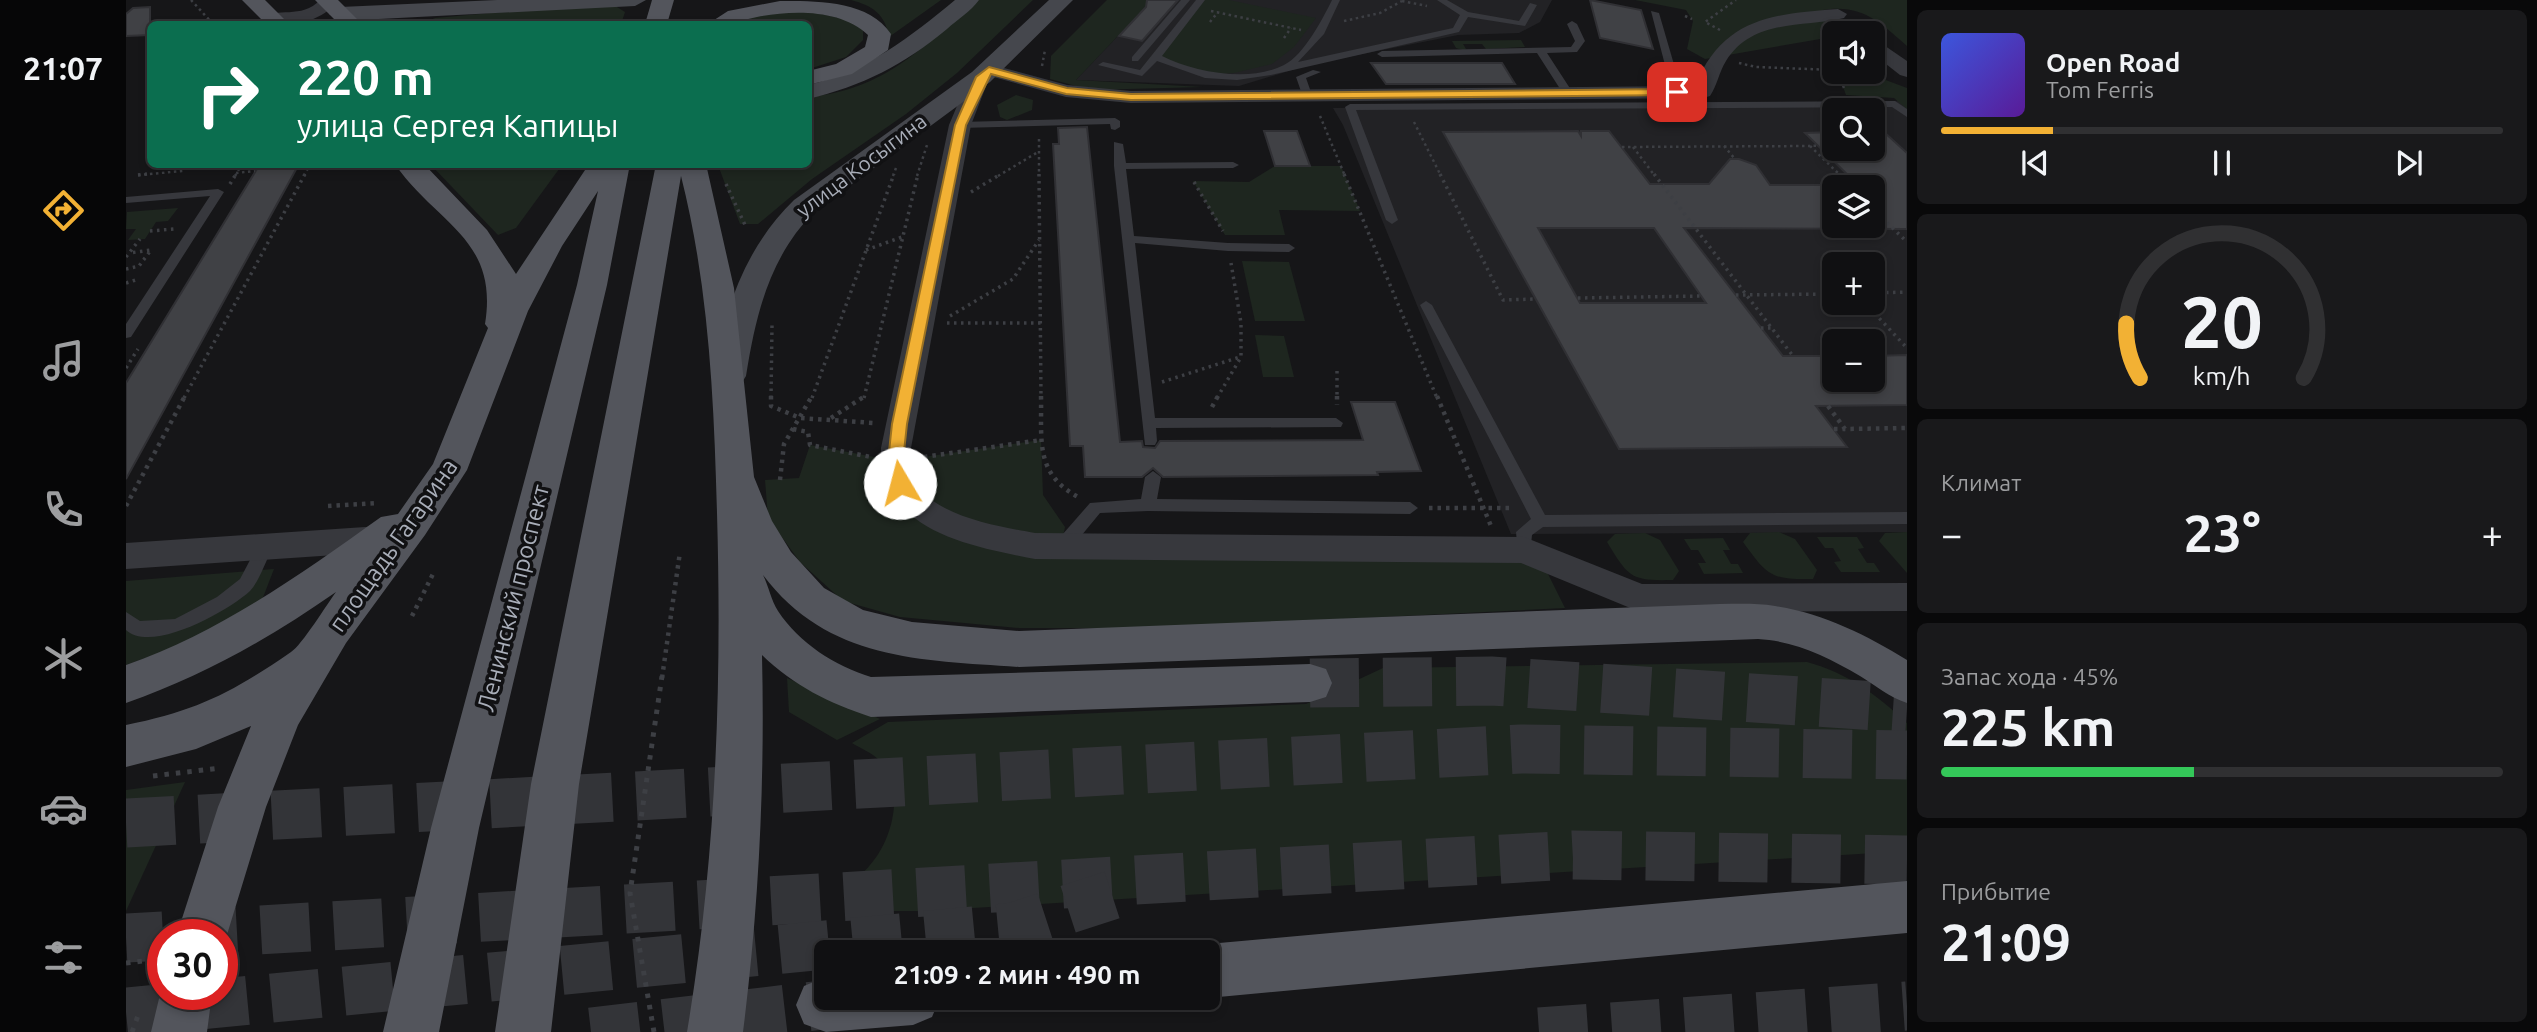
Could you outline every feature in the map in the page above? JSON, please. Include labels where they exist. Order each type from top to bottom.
[{"type":"main road","points":[[253,0],[274,21]]},
{"type":"main road","points":[[336,10],[461,9],[635,0]]},
{"type":"main road","points":[[657,21],[663,0]]},
{"type":"main road","points":[[812,91],[870,75],[907,51],[968,0]]},
{"type":"main road","name":"улица Косыгина","points":[[729,376],[736,333],[752,282],[781,228],[804,206],[985,74],[1062,0]]},
{"type":"main road","points":[[707,20],[734,16],[768,6],[808,2],[847,8],[872,20],[880,34],[876,50],[844,69],[812,77]]},
{"type":"main road","points":[[413,21],[428,15],[461,9]]},
{"type":"main road","points":[[812,78],[846,74],[873,65],[901,51],[933,29]]},
{"type":"main road","points":[[412,168],[489,251],[498,267],[505,293],[499,337]]},
{"type":"main road","name":"площадь Гагарина","points":[[208,919],[257,770],[295,686],[321,647],[382,533],[433,496],[465,439],[499,337],[543,248],[600,168]]},
{"type":"main road","name":"Ленинский проспект","points":[[411,1032],[455,828],[592,285],[616,168]]},
{"type":"main road","points":[[523,1032],[555,784],[669,168]]},
{"type":"main road","points":[[693,168],[715,255],[729,376],[739,547],[742,720],[736,848],[728,958],[715,1032]]},
{"type":"main road","points":[[735,477],[746,510],[780,568],[822,609],[847,624],[872,631],[961,645],[1019,649],[1720,621],[1778,623],[1833,640],[1885,668],[1907,684]]},
{"type":"main road","points":[[126,684],[153,677],[208,649],[348,562],[382,533]]},
{"type":"main road","points":[[739,547],[747,588],[762,622],[779,643],[827,681],[871,697],[1310,684]]},
{"type":"main road","points":[[132,762],[172,738],[208,726],[271,692],[321,647]]},
{"type":"main road","points":[[1220,970],[1907,907]]},
{"type":"main road","points":[[177,1010],[179,1032]]},
{"type":"street","points":[[1842,7],[1757,26],[1734,38],[1717,58],[1703,92],[1317,99],[1131,97],[1083,94],[985,74],[960,125],[900,424],[896,461],[900,483],[908,497],[920,508],[967,529],[1009,542],[1061,548],[1513,550],[1640,598],[1907,597]]},
{"type":"street","points":[[282,21],[336,10]]},
{"type":"street","points":[[1885,53],[1907,71]]},
{"type":"street","points":[[920,121],[946,120],[960,125]]},
{"type":"street","points":[[126,556],[265,547],[382,533]]},
{"type":"lane","points":[[1135,59],[1185,0]]},
{"type":"lane","points":[[1288,67],[1319,34],[1336,0]]},
{"type":"lane","points":[[1441,0],[1465,14],[1522,24],[1534,5]]},
{"type":"lane","points":[[1103,65],[1142,73],[1198,4]]},
{"type":"lane","points":[[1654,13],[1677,92]]},
{"type":"lane","points":[[1156,57],[1175,67],[1227,79],[1260,76],[1288,67],[1457,30],[1465,14]]},
{"type":"lane","points":[[1382,54],[1574,50],[1580,41],[1572,24]]},
{"type":"lane","points":[[1540,50],[1567,93]]},
{"type":"lane","points":[[1316,72],[1301,77],[1317,99],[1351,111],[1895,104],[1907,114]]},
{"type":"lane","points":[[1351,111],[1392,220]]},
{"type":"lane","points":[[960,125],[1115,121],[1115,127]]},
{"type":"lane","points":[[1118,144],[1150,441]]},
{"type":"lane","points":[[1120,166],[1233,165]]},
{"type":"lane","points":[[126,200],[218,192],[126,334]]},
{"type":"lane","points":[[1128,239],[1228,247],[1289,248]]},
{"type":"lane","points":[[1426,305],[1540,521]]},
{"type":"lane","points":[[1148,423],[1336,423]]},
{"type":"lane","points":[[1148,505],[1153,477]]},
{"type":"lane","points":[[1061,548],[1096,507],[1148,505],[1410,508]]},
{"type":"lane","points":[[1513,550],[1524,532],[1540,521],[1907,518]]},
{"type":"lane","points":[[126,619],[136,629],[177,626],[223,602],[246,584],[265,547]]},
{"type":"path","points":[[191,0],[210,21]]},
{"type":"path","points":[[1734,38],[1705,22],[1736,0]]},
{"type":"path","points":[[1326,24],[1359,20],[1402,1]]},
{"type":"path","points":[[1198,4],[1218,12],[1319,34]]},
{"type":"path","points":[[1210,23],[1218,12]]},
{"type":"path","points":[[1685,16],[1692,19]]},
{"type":"path","points":[[1284,38],[1291,28]]},
{"type":"path","points":[[1717,58],[1756,67],[1822,69]]},
{"type":"path","points":[[1317,99],[1320,116],[1484,509],[1513,550]]},
{"type":"path","points":[[1320,116],[1351,111]]},
{"type":"path","points":[[1412,119],[1503,300],[1536,299]]},
{"type":"path","points":[[1039,122],[1042,458],[1061,488],[1096,507]]},
{"type":"path","points":[[830,420],[864,398],[902,237],[928,144],[917,152]]},
{"type":"path","points":[[1724,146],[1735,159]]},
{"type":"path","points":[[1810,146],[1840,175]]},
{"type":"path","points":[[1622,147],[1822,146]]},
{"type":"path","points":[[1633,147],[1749,295],[1793,356]]},
{"type":"path","points":[[943,208],[1039,152]]},
{"type":"path","points":[[1174,166],[1193,181],[1225,235],[1241,323],[1241,357],[1203,423]]},
{"type":"path","points":[[229,186],[239,168]]},
{"type":"path","points":[[126,506],[308,168]]},
{"type":"path","points":[[780,480],[784,444],[810,402],[896,168],[885,176]]},
{"type":"path","points":[[138,175],[183,171]]},
{"type":"path","points":[[236,173],[255,172]]},
{"type":"path","points":[[723,177],[745,225]]},
{"type":"path","points":[[1885,221],[1907,242]]},
{"type":"path","points":[[866,250],[902,237]]},
{"type":"path","points":[[128,255],[140,239]]},
{"type":"path","points":[[1040,239],[1013,279],[939,323],[1041,323]]},
{"type":"path","points":[[126,269],[139,266],[150,250],[128,255]]},
{"type":"path","points":[[1885,293],[1907,292]]},
{"type":"path","points":[[1736,295],[1822,294]]},
{"type":"path","points":[[1578,298],[1701,296]]},
{"type":"path","points":[[1649,297],[1652,303]]},
{"type":"path","points":[[1877,315],[1907,348]]},
{"type":"path","points":[[772,323],[771,406],[800,418],[900,424]]},
{"type":"path","points":[[1761,328],[1772,328]]},
{"type":"path","points":[[1144,388],[1241,357]]},
{"type":"path","points":[[1336,423],[1337,371]]},
{"type":"path","points":[[1828,406],[1844,429]]},
{"type":"path","points":[[1834,429],[1907,428]]},
{"type":"path","points":[[328,506],[382,533]]},
{"type":"path","points":[[1428,508],[1484,509]]},
{"type":"path","points":[[654,1032],[630,893],[680,552]]},
{"type":"path","points":[[412,616],[433,573]]},
{"type":"path","points":[[132,762],[226,767]]},
{"type":"path","points":[[126,963],[147,969]]},
{"type":"shaded area","points":[[851,0],[941,0],[889,37],[877,12]]},
{"type":"shaded area","points":[[978,0],[1033,0],[957,73],[906,114],[812,179],[758,224],[740,224],[719,168],[812,168],[812,97],[836,93],[860,85],[901,64]]},
{"type":"shaded area","points":[[1107,0],[1152,0],[1076,80],[1203,87],[1091,90],[1050,79],[1051,56]]},
{"type":"shaded area","points":[[1152,0],[1552,0],[1540,22],[1519,33],[1458,35],[1312,64],[1239,86],[1076,80]]},
{"type":"shaded area","points":[[1201,0],[1229,0],[1316,18],[1294,47],[1272,64],[1234,73],[1202,75],[1156,57]]},
{"type":"shaded area","points":[[1635,0],[1907,0],[1907,46],[1885,27],[1885,21],[1877,21],[1860,12],[1837,9],[1823,10],[1827,21],[1822,21],[1822,39],[1705,59],[1687,49],[1693,21],[1686,10]]},
{"type":"shaded area","points":[[582,5],[617,7],[625,12],[622,21],[428,21],[435,18]]},
{"type":"shaded area","points":[[792,7],[857,22],[863,31],[863,40],[846,57],[812,68],[812,21],[739,20]]},
{"type":"shaded area","points":[[1521,40],[1525,47],[1486,49],[1482,44],[1463,44],[1466,49],[1463,50],[1456,48],[1452,41]]},
{"type":"shaded area","points":[[1885,80],[1907,88],[1907,109],[1894,98],[1846,95],[1842,84],[1885,84]]},
{"type":"shaded area","points":[[1016,95],[1033,100],[1032,110],[1007,120],[1000,117],[997,105]]},
{"type":"shaded area","points":[[1885,101],[1907,101],[1907,532],[1511,534],[1343,125],[1333,108],[1822,102],[1822,161],[1885,161]]},
{"type":"shaded area","points":[[1275,166],[1341,166],[1360,211],[1279,210],[1285,235],[1225,235],[1193,181],[1249,182]]},
{"type":"shaded area","points":[[434,168],[560,168],[516,228],[498,235]]},
{"type":"shaded area","points":[[178,208],[168,221],[156,222],[145,239],[128,240],[136,229],[126,229],[127,212]]},
{"type":"shaded area","points":[[1242,261],[1289,262],[1305,321],[1255,321]]},
{"type":"shaded area","points":[[1255,335],[1284,336],[1294,377],[1263,377]]},
{"type":"shaded area","points":[[1041,440],[1043,495],[1065,527],[1061,547],[1524,550],[1548,574],[1565,608],[1161,628],[1019,628],[900,617],[843,601],[800,562],[768,518],[765,480],[799,478],[810,445],[896,461]]},
{"type":"shaded area","points":[[1779,532],[1795,539],[1817,570],[1813,579],[1787,578],[1771,573],[1758,562],[1743,542],[1750,533]]},
{"type":"shaded area","points":[[1907,532],[1907,573],[1879,541],[1885,533]]},
{"type":"shaded area","points":[[1645,533],[1660,540],[1679,571],[1673,580],[1648,580],[1632,575],[1607,542],[1615,534]]},
{"type":"shaded area","points":[[1817,537],[1857,537],[1864,548],[1858,549],[1867,563],[1874,563],[1880,572],[1841,572],[1834,562],[1841,561],[1833,548],[1825,548]]},
{"type":"shaded area","points":[[1723,538],[1730,550],[1723,550],[1731,564],[1738,564],[1743,573],[1704,574],[1698,563],[1706,563],[1698,550],[1691,550],[1684,539]]},
{"type":"shaded area","points":[[274,569],[262,600],[189,642],[126,665],[126,581]]},
{"type":"shaded area","points":[[1807,662],[1835,672],[1860,686],[1907,723],[1907,846],[1891,852],[924,911],[886,911],[846,886],[865,871],[885,842],[894,799],[887,771],[879,760],[852,743],[888,722],[1306,704],[1383,668]]},
{"type":"shaded area","points":[[787,678],[880,719],[837,740],[789,712]]},
{"type":"shaded area","points":[[185,782],[126,911],[126,790]]},
{"type":"building","points":[[1147,0],[1178,0],[1142,41],[1119,36],[1146,7]]},
{"type":"building","points":[[1590,0],[1641,10],[1653,49],[1600,38]]},
{"type":"building","points":[[150,7],[147,35],[126,36],[126,14],[133,8]]},
{"type":"building","points":[[1371,63],[1502,63],[1515,84],[1386,84]]},
{"type":"building","points":[[1087,127],[1120,442],[1142,441],[1143,447],[1155,448],[1160,441],[1363,440],[1351,402],[1395,402],[1421,471],[1377,472],[1378,475],[1163,477],[1153,468],[1142,477],[1085,477],[1083,446],[1070,446],[1053,144],[1059,144],[1058,128]]},
{"type":"building","points":[[1264,131],[1297,131],[1310,166],[1275,166]]},
{"type":"building","points":[[1578,131],[1581,136],[1581,131],[1609,131],[1650,184],[1709,184],[1730,159],[1739,159],[1756,165],[1770,185],[1822,185],[1822,229],[1684,228],[1783,356],[1822,356],[1822,392],[1885,392],[1885,356],[1907,355],[1907,405],[1816,406],[1847,447],[1619,449],[1443,132]],"holes":[[[1538,228],[1654,228],[1706,303],[1580,303]]]},
{"type":"building","points":[[1822,132],[1822,150],[1805,133]]},
{"type":"building","points":[[1885,133],[1907,153],[1907,229],[1885,229],[1885,175],[1848,175],[1834,161],[1885,161]]},
{"type":"building","points":[[258,168],[297,168],[126,479],[126,383]]},
{"type":"tunnel","points":[[1310,683],[1491,681],[1907,708]]},
{"type":"tunnel","points":[[126,823],[1521,749],[1907,755]]},
{"type":"tunnel","points":[[238,931],[1573,855],[1907,860]]},
{"type":"tunnel","points":[[126,1012],[1014,927],[1112,895]]},
{"type":"tunnel","points":[[126,938],[147,937]]},
{"type":"tunnel","points":[[591,1032],[814,1006]]},
{"type":"tunnel","points":[[1539,1032],[1907,1006]]},
{"type":"route","points":[[900,483],[896,461],[900,424],[960,125],[967,115],[981,77],[989,70],[1066,91],[1131,97],[1677,92]]}]
